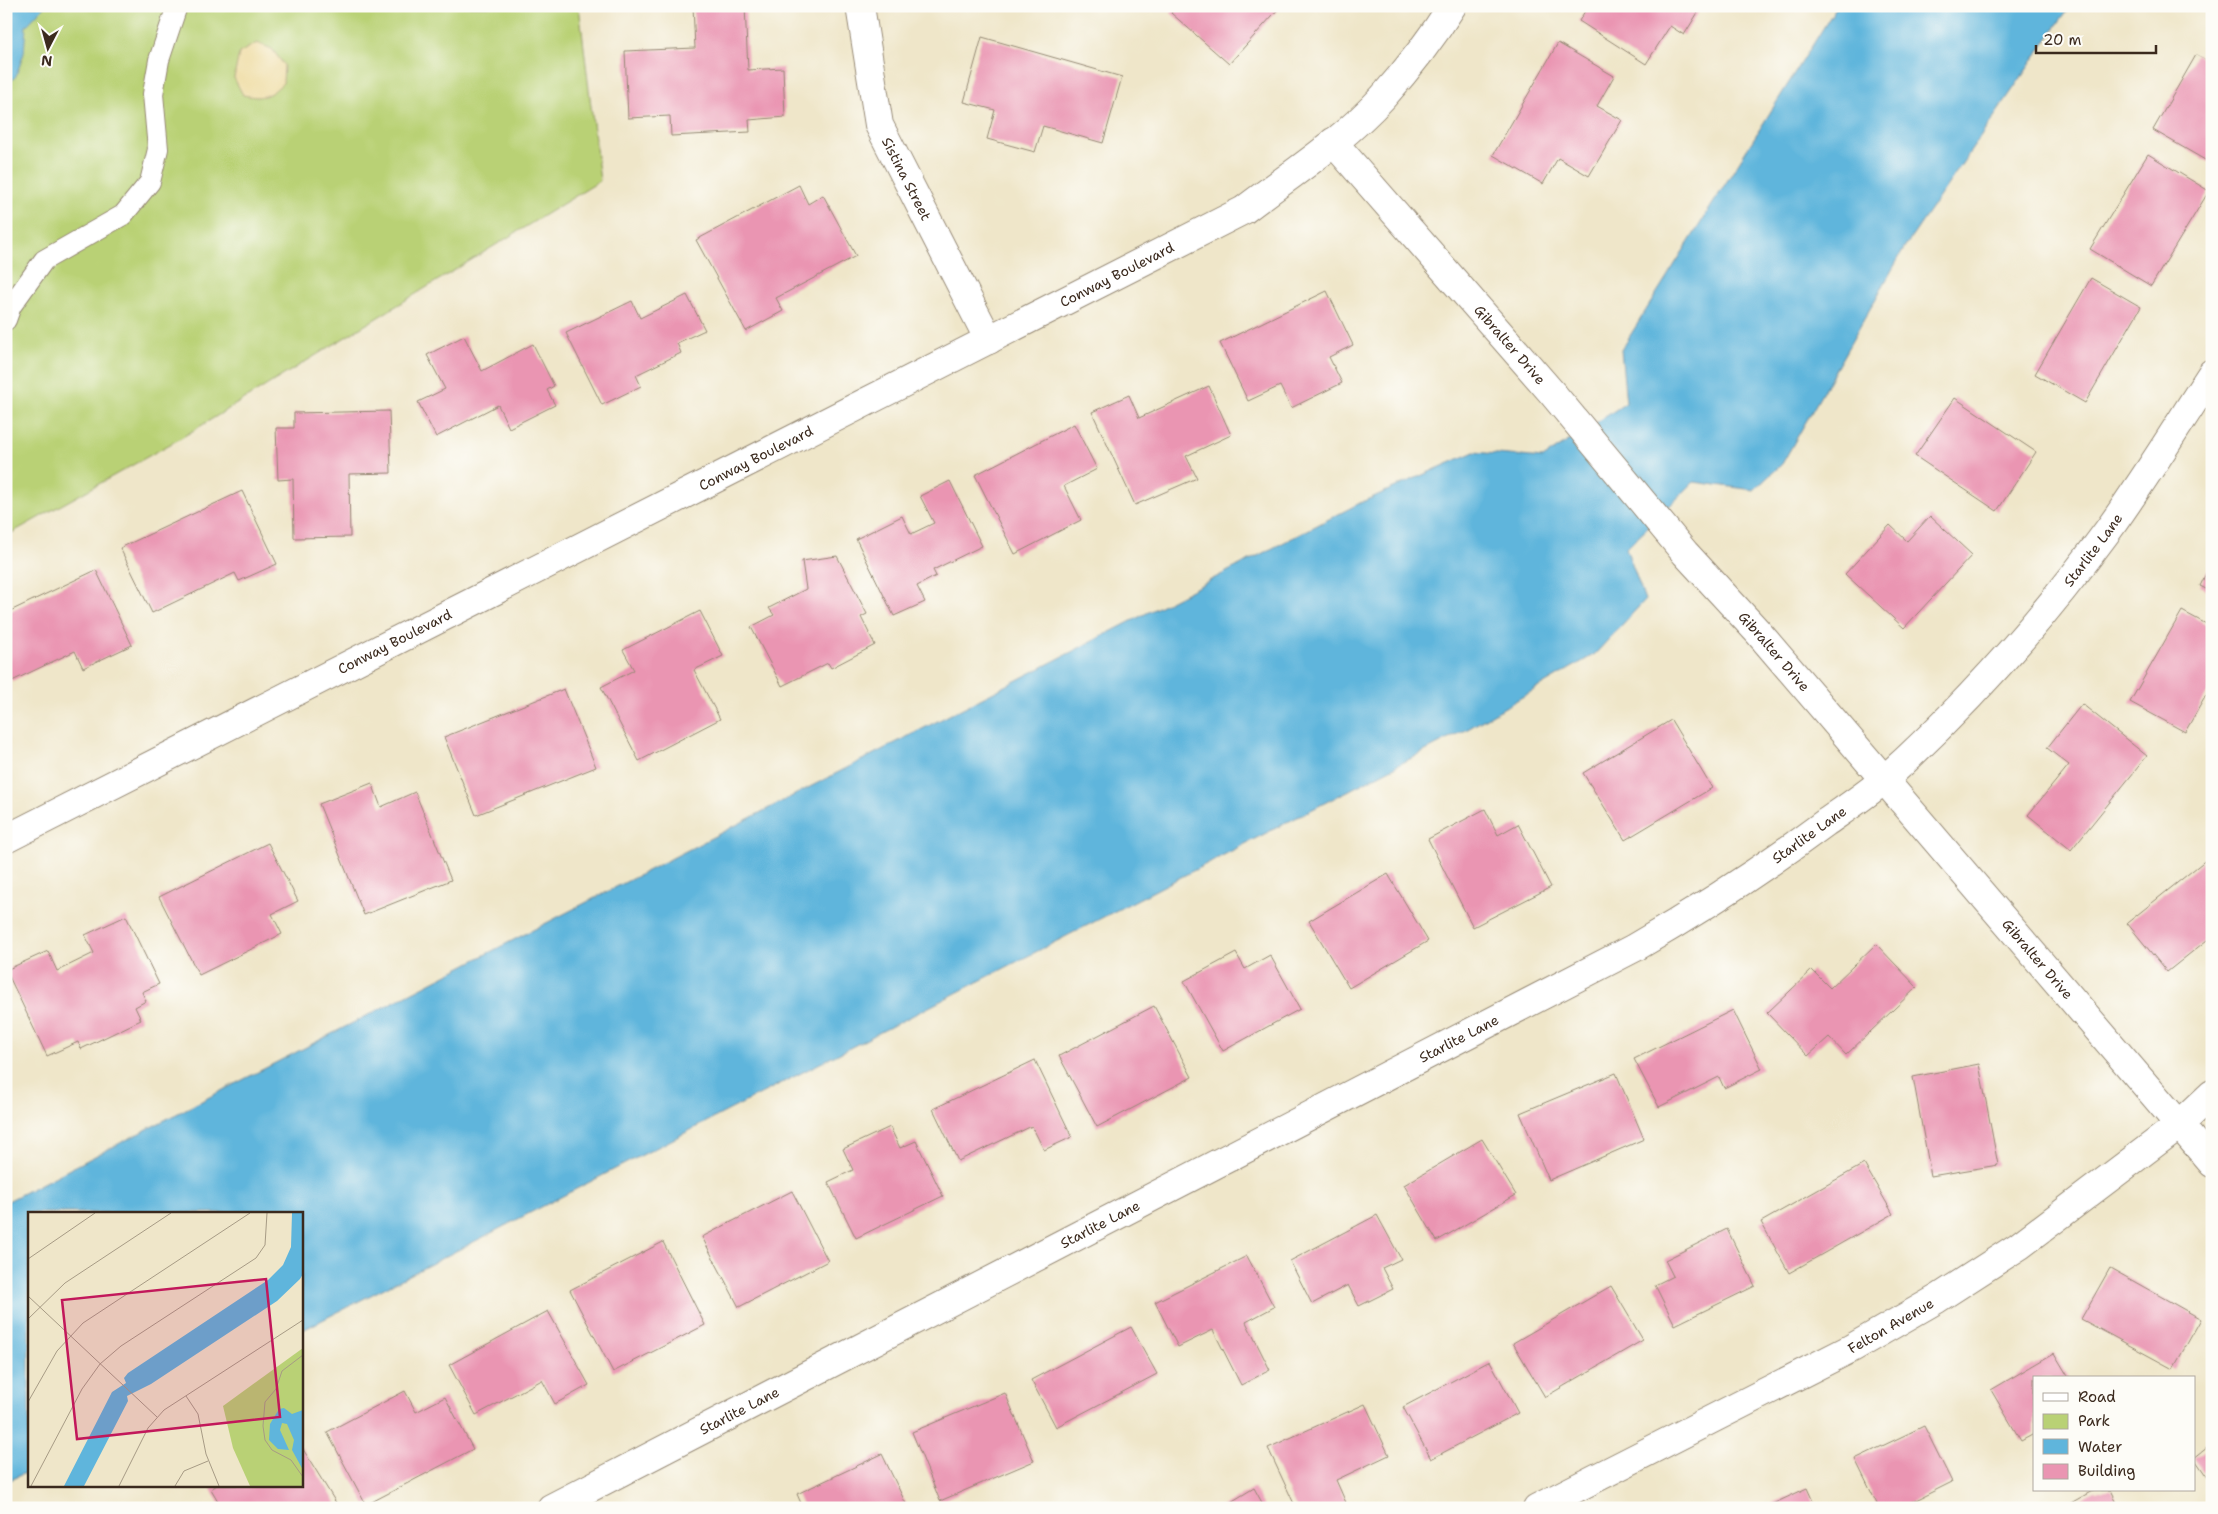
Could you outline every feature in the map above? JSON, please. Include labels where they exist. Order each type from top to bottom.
[{"type":"street","name":"Sistina Street","points":[[860,6],[879,125],[989,340]]},
{"type":"street","name":"Conway Boulevard","points":[[6,840],[1244,210],[1333,142],[1382,98],[1438,29],[1452,6]]},
{"type":"street","name":"Gibralter Drive","points":[[1333,142],[1553,394],[1685,553],[1757,631],[2212,1163]]},
{"type":"street","name":"Starlite Lane","points":[[551,1508],[1634,948],[1760,871],[1884,780],[1974,691],[2018,643],[2066,586],[2110,527],[2212,373]]},
{"type":"street","name":"Felton Avenue","points":[[1537,1508],[1852,1348],[1937,1299],[2019,1246],[2179,1125],[2212,1094]]},
{"type":"lane","points":[[6,320],[11,306],[44,260],[123,216],[150,182],[158,149],[153,94],[159,60],[177,6]]},
{"type":"green space","points":[[6,6],[579,6],[600,181],[181,438],[6,536]]},
{"type":"sand","points":[[257,43],[272,49],[284,65],[283,83],[269,94],[260,97],[243,95],[234,78],[239,53]]},
{"type":"water","points":[[6,6],[45,6],[26,26],[24,53],[16,76],[6,87]]},
{"type":"water","points":[[1837,6],[2070,6],[1905,247],[1782,464],[1754,490],[1694,482],[1626,548],[1645,600],[1595,654],[1466,730],[302,1330],[302,1212],[28,1212],[28,1471],[6,1482],[6,1202],[1360,503],[1474,452],[1543,458],[1626,403],[1621,350]]},
{"type":"building","points":[[693,6],[745,6],[748,70],[783,68],[785,117],[749,120],[750,132],[671,136],[670,116],[628,118],[625,51],[695,48]]},
{"type":"building","points":[[1177,6],[1281,6],[1229,64],[1171,13]]},
{"type":"building","points":[[1588,6],[1702,6],[1684,35],[1670,26],[1646,64],[1579,21]]},
{"type":"building","points":[[982,37],[1122,77],[1103,143],[1043,126],[1035,152],[987,139],[995,110],[964,102]]},
{"type":"building","points":[[1558,43],[1614,76],[1597,106],[1622,120],[1589,176],[1558,158],[1543,184],[1493,155]]},
{"type":"building","points":[[2196,55],[2212,63],[2212,164],[2153,130]]},
{"type":"building","points":[[2148,154],[2209,191],[2151,286],[2090,249]]},
{"type":"building","points":[[799,185],[808,204],[823,195],[856,256],[776,298],[783,311],[746,331],[696,240]]},
{"type":"building","points":[[2091,278],[2141,307],[2085,403],[2035,374]]},
{"type":"building","points":[[1327,291],[1353,345],[1329,357],[1342,383],[1291,408],[1280,386],[1248,401],[1220,343]]},
{"type":"building","points":[[687,295],[705,330],[677,343],[681,353],[636,375],[641,386],[602,405],[566,333],[632,301],[640,318]]},
{"type":"building","points":[[464,336],[482,371],[533,344],[554,386],[547,390],[555,405],[509,428],[498,405],[436,437],[418,402],[445,389],[427,355]]},
{"type":"building","points":[[1209,386],[1231,435],[1186,456],[1197,478],[1135,505],[1092,412],[1129,395],[1139,418]]},
{"type":"building","points":[[1955,398],[2036,452],[1997,511],[1915,456]]},
{"type":"building","points":[[389,411],[391,473],[349,474],[350,537],[294,538],[293,479],[278,480],[276,428],[294,428],[294,413]]},
{"type":"building","points":[[1074,424],[1097,469],[1064,486],[1081,520],[1015,554],[975,475]]},
{"type":"building","points":[[950,481],[982,546],[933,570],[936,576],[917,586],[925,602],[894,616],[856,539],[902,516],[911,534],[934,523],[920,496]]},
{"type":"building","points":[[242,491],[277,564],[239,581],[235,573],[152,613],[120,548]]},
{"type":"building","points":[[1930,516],[1972,555],[1904,628],[1845,574],[1890,525],[1907,541]]},
{"type":"building","points":[[837,556],[867,614],[861,617],[875,645],[831,668],[828,663],[782,686],[751,627],[774,615],[769,608],[806,589],[802,561]]},
{"type":"building","points":[[2212,561],[2212,592],[2200,586]]},
{"type":"building","points":[[96,570],[132,645],[83,668],[75,651],[12,681],[6,669],[6,613]]},
{"type":"building","points":[[700,611],[723,656],[694,670],[720,719],[639,761],[601,687],[634,670],[623,650]]},
{"type":"building","points":[[2182,611],[2212,627],[2212,685],[2185,732],[2130,702]]},
{"type":"building","points":[[564,689],[596,767],[476,815],[444,737]]},
{"type":"building","points":[[2082,704],[2147,756],[2071,850],[2028,815],[2069,765],[2047,748]]},
{"type":"building","points":[[1671,720],[1712,788],[1625,840],[1583,773]]},
{"type":"building","points":[[372,783],[381,807],[415,792],[451,880],[364,915],[319,804]]},
{"type":"building","points":[[1485,809],[1498,835],[1518,824],[1551,887],[1473,927],[1428,839]]},
{"type":"building","points":[[268,843],[298,901],[272,914],[282,934],[199,975],[159,897]]},
{"type":"building","points":[[2212,855],[2212,936],[2167,972],[2127,923]]},
{"type":"building","points":[[1388,874],[1428,941],[1349,988],[1309,921]]},
{"type":"building","points":[[126,916],[159,984],[142,992],[146,1001],[135,1007],[141,1020],[81,1049],[78,1042],[47,1056],[6,970],[48,951],[57,971],[94,953],[85,935]]},
{"type":"building","points":[[1876,944],[1917,987],[1846,1055],[1829,1037],[1808,1056],[1767,1013],[1812,970],[1830,988]]},
{"type":"building","points":[[1236,953],[1245,969],[1270,955],[1300,1009],[1223,1051],[1184,981]]},
{"type":"building","points":[[1154,1006],[1192,1077],[1097,1127],[1059,1056]]},
{"type":"building","points":[[1733,1010],[1762,1069],[1724,1088],[1719,1077],[1659,1107],[1634,1059]]},
{"type":"building","points":[[6,1054],[11,1064],[6,1067]]},
{"type":"building","points":[[1035,1060],[1072,1137],[1044,1150],[1032,1126],[958,1161],[933,1109]]},
{"type":"building","points":[[1979,1064],[1998,1165],[1931,1176],[1913,1077]]},
{"type":"building","points":[[1616,1073],[1644,1139],[1549,1180],[1520,1113]]},
{"type":"building","points":[[890,1127],[900,1148],[916,1141],[943,1196],[856,1238],[828,1182],[853,1170],[843,1149]]},
{"type":"building","points":[[1482,1139],[1516,1195],[1437,1241],[1404,1185]]},
{"type":"building","points":[[1864,1164],[1893,1214],[1789,1273],[1761,1222]]},
{"type":"building","points":[[792,1191],[828,1261],[739,1307],[702,1237]]},
{"type":"building","points":[[1377,1215],[1401,1259],[1382,1268],[1393,1289],[1359,1306],[1348,1285],[1312,1304],[1290,1261]]},
{"type":"building","points":[[1727,1229],[1755,1286],[1675,1325],[1655,1285],[1673,1276],[1665,1260]]},
{"type":"building","points":[[663,1242],[705,1325],[613,1372],[570,1290]]},
{"type":"building","points":[[1247,1256],[1274,1307],[1246,1322],[1270,1370],[1241,1385],[1213,1330],[1178,1347],[1155,1302]]},
{"type":"building","points":[[2110,1268],[2201,1319],[2173,1369],[2081,1319]]},
{"type":"building","points":[[1611,1286],[1643,1340],[1545,1397],[1513,1343]]},
{"type":"building","points":[[548,1311],[589,1385],[555,1404],[542,1380],[476,1415],[449,1365]]},
{"type":"building","points":[[1131,1327],[1157,1374],[1056,1427],[1031,1380]]},
{"type":"building","points":[[2054,1353],[2068,1376],[2033,1376],[2033,1435],[2021,1441],[1991,1390]]},
{"type":"building","points":[[1490,1361],[1518,1413],[1431,1459],[1403,1407]]},
{"type":"building","points":[[405,1391],[416,1412],[445,1397],[473,1449],[366,1505],[327,1432]]},
{"type":"building","points":[[1005,1393],[1034,1461],[940,1501],[912,1432]]},
{"type":"building","points":[[1365,1404],[1389,1455],[1336,1480],[1347,1505],[1341,1508],[1296,1508],[1268,1448]]},
{"type":"building","points":[[1924,1426],[1952,1482],[1900,1508],[1879,1508],[1855,1459]]},
{"type":"building","points":[[2212,1444],[2212,1484],[2196,1461],[2196,1456]]},
{"type":"building","points":[[302,1448],[338,1506],[335,1508],[222,1508],[211,1489],[216,1486],[302,1486]]},
{"type":"building","points":[[882,1454],[908,1508],[803,1508],[797,1494]]},
{"type":"building","points":[[1254,1488],[1265,1508],[1221,1508]]},
{"type":"building","points":[[1807,1488],[1816,1508],[1764,1508]]},
{"type":"building","points":[[2090,1492],[2112,1492],[2120,1508],[2071,1508],[2069,1504]]}]
